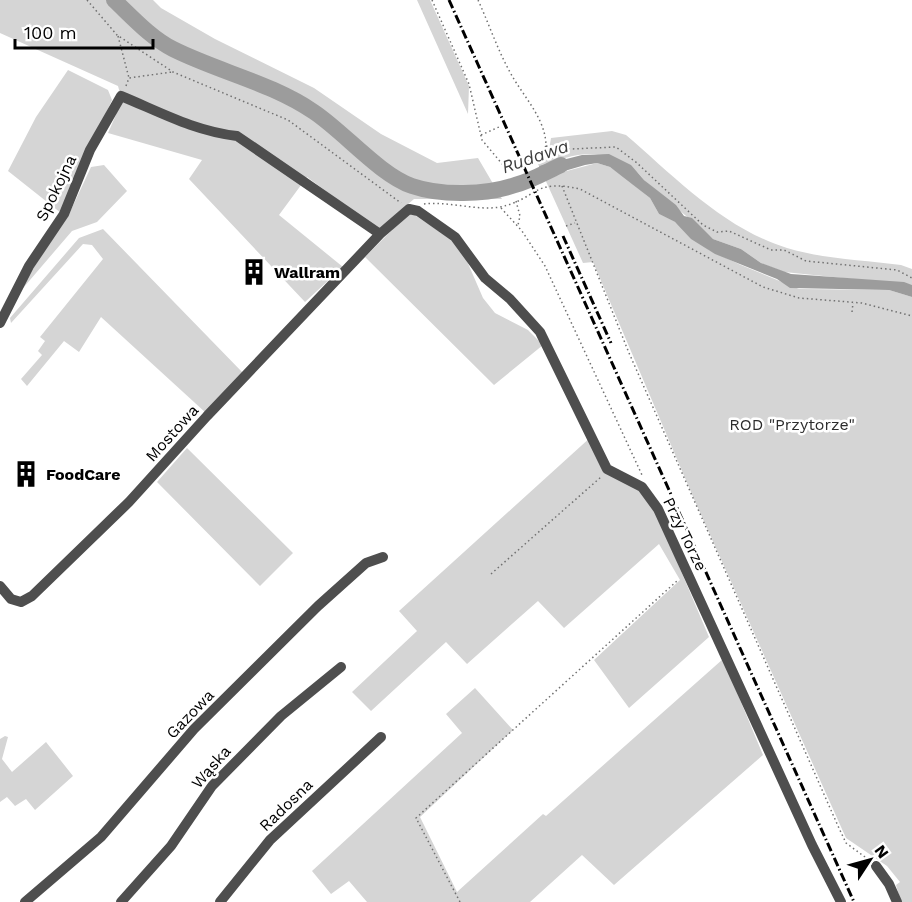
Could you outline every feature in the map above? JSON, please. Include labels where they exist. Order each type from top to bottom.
[{"type":"street","points":[[121,96],[187,126],[212,133],[237,136],[380,234],[409,209],[418,212],[455,237],[485,278],[510,299],[540,332],[607,469]]},
{"type":"street","name":"Spokojna","points":[[0,323],[29,266],[64,214],[90,150],[121,96]]},
{"type":"street","name":"Mostowa","points":[[0,586],[11,599],[21,603],[54,576],[129,502],[212,410],[380,234]]},
{"type":"street","name":"Przy Torze","points":[[607,469],[642,487],[658,510],[812,845],[841,902]]},
{"type":"street","name":"Gazowa","points":[[25,902],[101,837],[194,729],[318,606],[366,563],[383,557]]},
{"type":"street","name":"Wąska","points":[[121,902],[165,853],[220,778],[281,716],[341,667]]},
{"type":"street","name":"Radosna","points":[[220,902],[270,840],[381,737]]},
{"type":"street","points":[[876,866],[889,884],[897,902]]},
{"type":"path","points":[[87,0],[117,35],[173,72],[288,120],[409,209],[432,203],[500,207],[548,185],[580,189],[763,287],[799,297],[884,307],[912,316]]},
{"type":"path","points":[[432,0],[469,84],[481,135],[503,165],[516,167],[540,154],[546,146],[543,128],[511,73],[478,0]]},
{"type":"path","points":[[117,35],[129,78],[121,96]]},
{"type":"path","points":[[129,78],[173,72]]},
{"type":"path","points":[[481,135],[499,127]]},
{"type":"path","points":[[546,146],[571,149],[616,147],[637,163],[704,225],[717,232],[729,231],[771,250],[784,250],[806,261],[897,270],[912,278]]},
{"type":"path","points":[[561,185],[686,485],[838,826],[846,843],[876,866]]},
{"type":"path","points":[[515,200],[520,216],[518,226]]},
{"type":"path","points":[[500,207],[518,226],[544,266],[646,484],[647,494]]},
{"type":"path","points":[[566,226],[575,223]]},
{"type":"path","points":[[852,312],[853,302]]},
{"type":"path","points":[[491,574],[607,469]]},
{"type":"path","points":[[460,902],[416,818],[687,571]]},
{"type":"green space","points":[[0,0],[153,0],[161,8],[215,39],[314,88],[381,134],[437,163],[478,158],[502,199],[414,199],[378,230],[307,177],[279,215],[343,267],[305,302],[189,179],[202,160],[108,133],[122,101],[118,86],[0,33]]},
{"type":"green space","points":[[417,0],[430,0],[469,86],[468,114]]},
{"type":"green space","points":[[68,70],[108,90],[112,100],[61,213],[8,171],[36,117]]},
{"type":"green space","points":[[612,131],[626,135],[701,200],[742,228],[764,239],[801,252],[901,265],[912,269],[912,285],[784,272],[761,263],[741,249],[713,239],[628,165],[619,160],[609,156],[587,154],[539,166],[536,160],[549,150],[551,138]]},
{"type":"green space","name":"ROD \"Przytorze\"","points":[[597,163],[610,167],[623,176],[650,198],[659,214],[675,222],[709,250],[741,265],[799,289],[889,290],[912,297],[912,902],[901,902],[896,885],[900,882],[887,866],[846,838],[694,499],[593,262],[583,263],[544,177]]},
{"type":"green space","points":[[104,165],[127,191],[97,222],[72,231],[12,301],[70,212],[91,167]]},
{"type":"green space","points":[[410,212],[460,245],[483,298],[495,313],[528,330],[543,345],[494,385],[365,257]]},
{"type":"green space","points":[[103,229],[244,374],[206,413],[101,317],[79,352],[64,341],[27,386],[21,379],[42,355],[38,351],[45,341],[40,337],[103,259],[92,245],[83,244],[11,323],[10,318],[79,238]]},
{"type":"green space","points":[[592,436],[611,468],[641,489],[653,505],[709,637],[629,708],[594,660],[680,580],[659,544],[564,628],[538,601],[467,664],[446,642],[371,711],[352,692],[417,631],[399,611]]},
{"type":"green space","points":[[187,448],[293,553],[260,586],[157,482]]},
{"type":"green space","points":[[723,659],[763,755],[614,885],[582,855],[530,902],[367,902],[349,881],[331,894],[312,871],[462,733],[446,714],[475,688],[513,730],[420,817],[457,892],[543,814],[546,816]]},
{"type":"green space","points":[[8,737],[2,759],[12,772],[46,742],[73,776],[35,810],[26,799],[15,806],[7,797],[0,802],[0,739]]},
{"type":"shaded area","points":[[609,154],[631,165],[644,180],[676,205],[684,216],[692,218],[713,239],[741,249],[761,263],[791,274],[904,282],[912,285],[912,297],[889,290],[790,288],[777,279],[715,254],[691,239],[675,222],[659,214],[650,198],[610,167],[597,163],[544,177],[539,166],[582,155]]},
{"type":"waterway","name":"Rudawa","points":[[114,0],[149,33],[173,49],[263,85],[298,102],[326,120],[387,173],[412,186],[450,193],[491,191],[527,181],[561,165]]},
{"type":"railway","points":[[449,0],[854,902]]},
{"type":"railway","points":[[563,236],[611,343]]},
{"type":"place","name":"Wallram","points":[[254,272]]},
{"type":"place","name":"FoodCare","points":[[26,474]]}]
